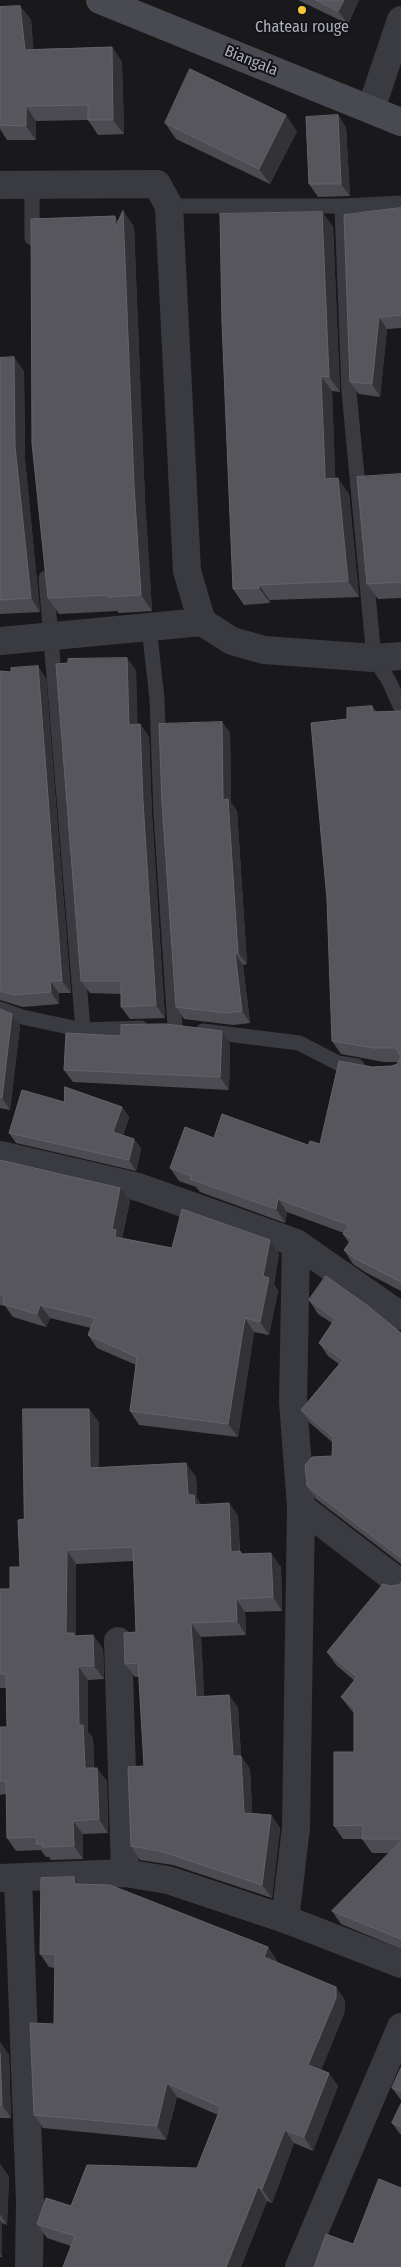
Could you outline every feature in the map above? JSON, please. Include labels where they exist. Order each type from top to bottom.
[{"type":"street","name":"Biangala","points":[[100,0],[401,122]]},
{"type":"street","points":[[370,109],[401,20]]},
{"type":"street","points":[[0,185],[157,184],[169,206],[186,571],[202,622]]},
{"type":"street","points":[[0,641],[202,622],[232,641],[264,650],[374,658],[401,656]]},
{"type":"street","points":[[0,1155],[138,1187],[296,1243],[401,1316]]},
{"type":"street","points":[[285,1919],[296,1828],[301,1507],[294,1402],[296,1243]]},
{"type":"street","points":[[301,1507],[401,1584]]},
{"type":"street","points":[[118,1641],[125,1874]]},
{"type":"street","points":[[29,2267],[30,2201],[9,1878],[125,1874],[168,1880],[285,1919],[401,1964]]},
{"type":"street","points":[[300,2267],[401,2027]]},
{"type":"lane","points":[[32,185],[32,254]]},
{"type":"lane","points":[[169,206],[342,206],[401,203]]},
{"type":"lane","points":[[342,206],[349,390],[374,658],[389,681],[401,708]]},
{"type":"lane","points":[[45,567],[83,1030]]},
{"type":"lane","points":[[149,627],[157,699],[175,1027]]},
{"type":"lane","points":[[0,1009],[83,1030],[175,1027],[299,1043],[338,1063],[374,1069]]},
{"type":"building","points":[[316,0],[344,0],[338,11]]},
{"type":"building","points":[[20,6],[25,50],[112,47],[113,120],[88,120],[88,105],[26,106],[26,126],[0,125],[0,7]]},
{"type":"building","points":[[190,69],[286,115],[259,169],[165,123]]},
{"type":"building","points":[[338,115],[341,184],[309,184],[306,117]]},
{"type":"building","points":[[401,208],[401,315],[379,317],[372,384],[350,382],[344,215]]},
{"type":"building","points":[[123,211],[134,485],[141,595],[48,598],[32,443],[31,219],[115,216],[115,228]]},
{"type":"building","points":[[322,212],[329,377],[321,376],[325,479],[338,478],[348,581],[259,585],[259,588],[233,589],[222,323],[220,214]]},
{"type":"building","points":[[14,357],[15,446],[31,598],[0,600],[0,358]]},
{"type":"building","points":[[401,474],[401,582],[367,584],[357,477]]},
{"type":"building","points":[[127,658],[129,725],[140,724],[156,1005],[121,1007],[121,981],[81,981],[56,664],[68,663],[68,659]]},
{"type":"building","points":[[38,666],[62,981],[50,981],[51,992],[14,995],[0,991],[0,671],[11,672],[11,668]]},
{"type":"building","points":[[372,706],[373,712],[401,711],[401,1057],[396,1048],[374,1048],[332,1041],[327,899],[311,723],[347,719],[347,708]]},
{"type":"building","points":[[222,722],[223,800],[228,799],[238,953],[235,953],[242,1011],[225,1013],[176,1007],[162,802],[159,724]]},
{"type":"building","points":[[0,1009],[12,1014],[2,1098],[0,1097]]},
{"type":"building","points":[[166,1024],[222,1031],[220,1077],[64,1070],[66,1033],[121,1036],[121,1025]]},
{"type":"building","points":[[401,1057],[401,1282],[356,1259],[344,1250],[352,1239],[343,1234],[349,1225],[278,1199],[276,1209],[190,1179],[191,1176],[170,1168],[185,1127],[214,1138],[222,1114],[308,1145],[310,1141],[320,1144],[339,1061],[372,1067],[392,1066],[397,1064]]},
{"type":"building","points":[[65,1087],[122,1107],[113,1132],[134,1139],[129,1160],[9,1133],[22,1090],[64,1102]]},
{"type":"building","points":[[0,1160],[120,1188],[112,1229],[116,1230],[115,1237],[172,1248],[182,1209],[270,1240],[263,1276],[269,1278],[260,1322],[245,1318],[228,1424],[130,1411],[137,1357],[88,1335],[95,1318],[40,1305],[37,1314],[3,1304],[4,1295],[0,1294]]},
{"type":"building","points":[[326,1276],[368,1306],[401,1333],[401,1558],[307,1486],[305,1465],[312,1457],[332,1456],[333,1437],[301,1410],[343,1360],[319,1343],[335,1319],[309,1300]]},
{"type":"building","points":[[23,1409],[89,1409],[90,1468],[186,1463],[188,1495],[194,1495],[195,1505],[229,1503],[231,1552],[240,1551],[241,1554],[271,1553],[273,1597],[236,1599],[237,1621],[191,1623],[196,1697],[229,1695],[233,1756],[241,1756],[244,1813],[271,1815],[262,1885],[164,1852],[131,1846],[128,1767],[144,1766],[138,1663],[125,1664],[124,1633],[136,1632],[133,1547],[67,1550],[66,1633],[74,1633],[74,1636],[93,1635],[94,1666],[78,1666],[79,1725],[83,1725],[85,1768],[97,1768],[99,1819],[73,1821],[74,1846],[42,1847],[42,1844],[36,1844],[37,1837],[7,1838],[6,1781],[0,1781],[0,1727],[7,1727],[6,1674],[0,1674],[0,1589],[10,1589],[10,1567],[20,1567],[18,1520],[24,1519]]},
{"type":"building","points":[[401,1583],[401,1839],[362,1839],[363,1825],[334,1826],[334,1752],[354,1752],[354,1708],[341,1697],[357,1677],[327,1652],[383,1584],[390,1586]]},
{"type":"building","points":[[401,1841],[401,1939],[332,1911]]},
{"type":"building","points":[[74,1877],[75,1884],[110,1885],[268,1947],[264,1957],[336,1987],[336,1998],[308,2065],[329,2073],[304,2137],[285,2130],[262,2189],[258,2187],[226,2267],[63,2267],[75,2236],[37,2224],[46,2198],[71,2206],[87,2165],[197,2168],[221,2107],[167,2083],[157,2126],[34,2115],[30,2023],[54,2024],[55,1954],[40,1954],[41,1878]]},
{"type":"building","points":[[0,2054],[2,2105],[0,2105]]},
{"type":"building","points":[[401,2068],[401,2091],[392,2088]]},
{"type":"building","points":[[401,2104],[401,2127],[392,2123]]},
{"type":"building","points":[[379,2179],[401,2188],[401,2267],[314,2267],[326,2234],[353,2244]]},
{"type":"place","name":"Chateau rouge","points":[[302,10]]}]
